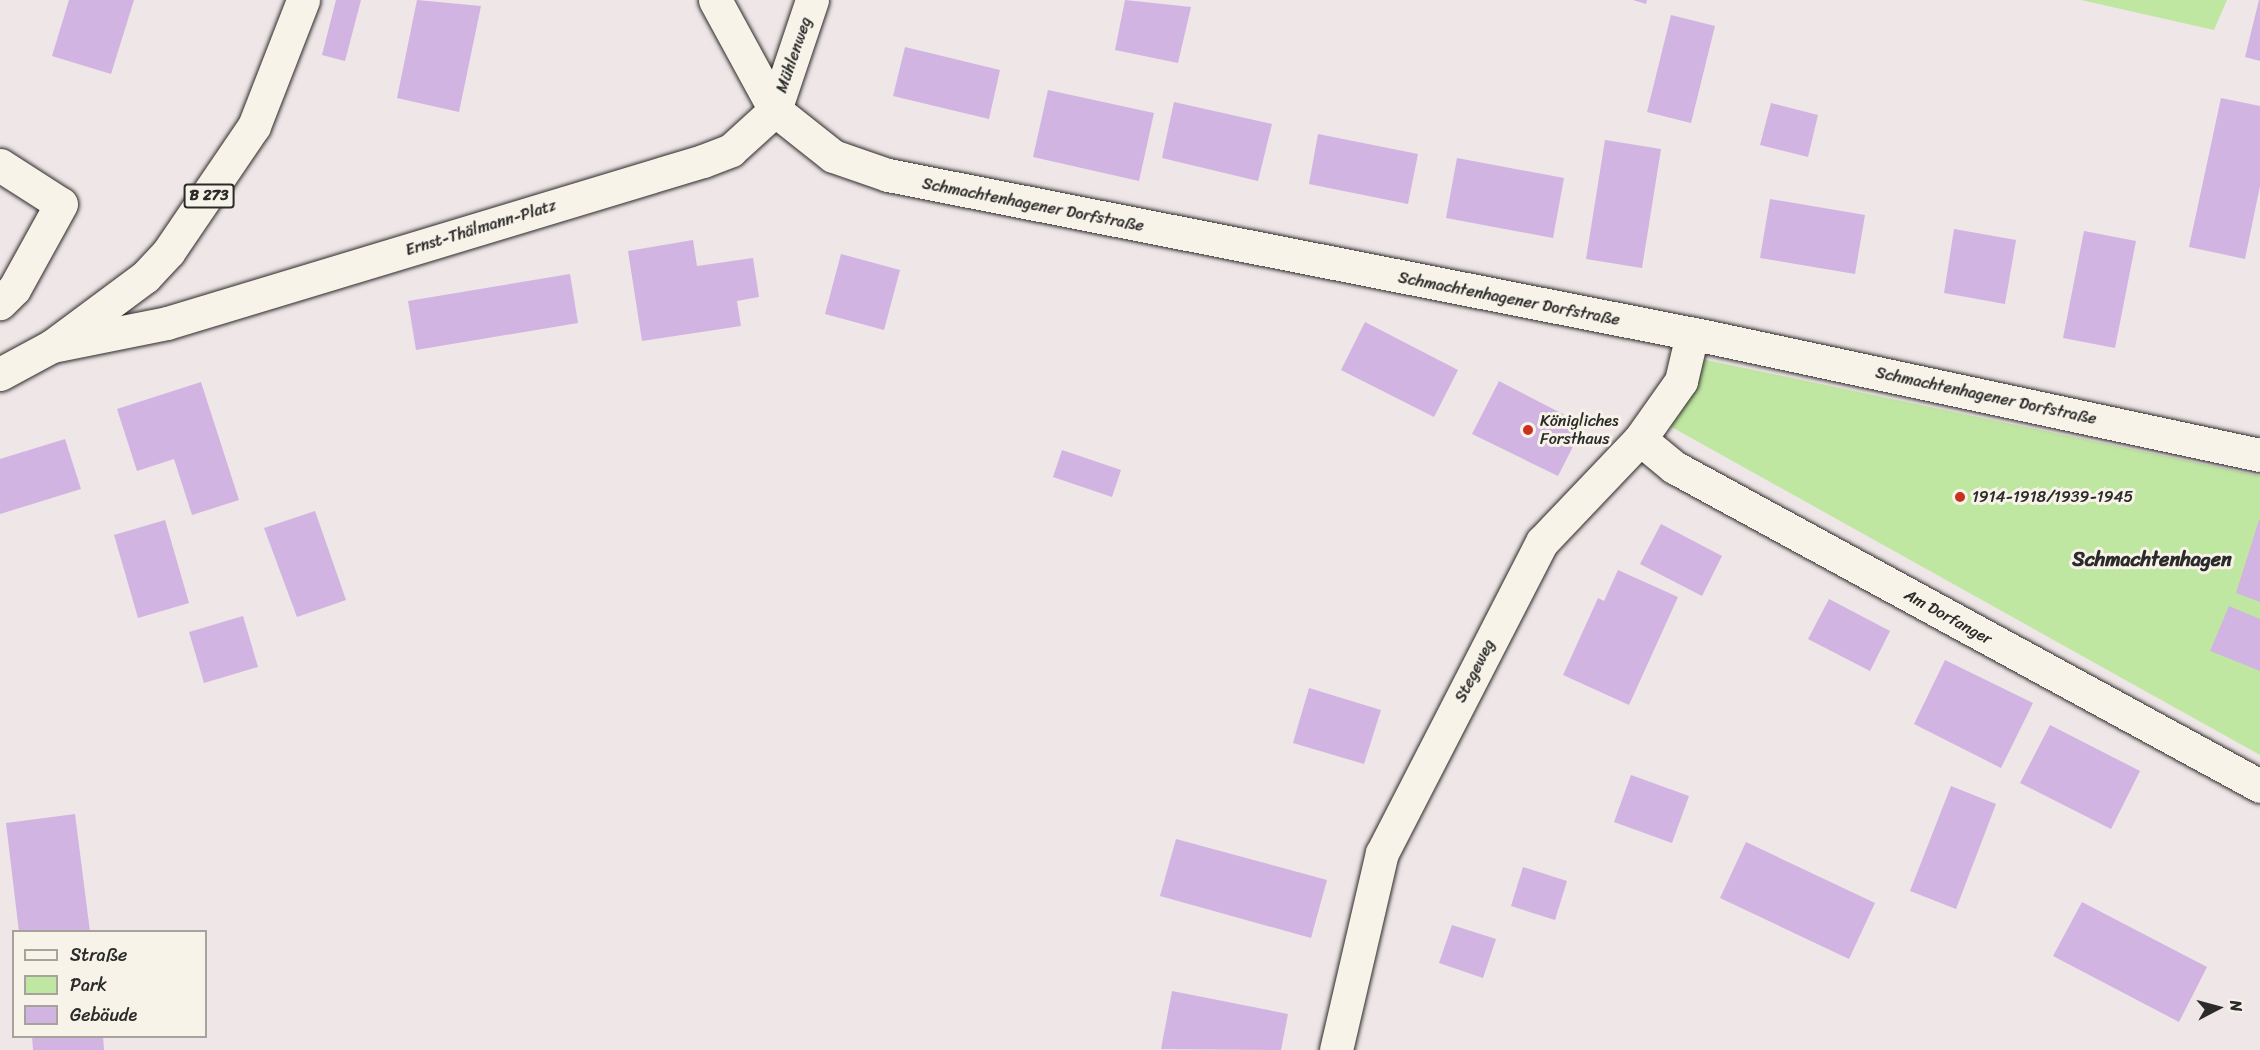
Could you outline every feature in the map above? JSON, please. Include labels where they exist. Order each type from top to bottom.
[{"type":"main road","name":"Ernst-Thälmann-Platz","points":[[0,374],[52,345],[145,277],[202,207],[254,126],[303,0]]},
{"type":"main road","points":[[715,0],[775,110]]},
{"type":"main road","name":"Mühlenweg","points":[[775,110],[812,0]]},
{"type":"main road","name":"Ernst-Thälmann-Platz","points":[[52,345],[167,323],[703,161],[731,150],[775,110]]},
{"type":"main road","name":"Schmachtenhagener Dorfstraße","points":[[775,110],[833,156],[903,180],[1692,334],[2260,455]]},
{"type":"main road","points":[[0,165],[61,204],[14,289],[0,303]]},
{"type":"main road","name":"Stegeweg","points":[[1336,1050],[1382,853],[1542,542],[1641,439],[1681,381],[1692,334]]},
{"type":"main road","name":"Am Dorfanger","points":[[1641,439],[1674,467],[2260,786]]},
{"type":"green space","points":[[2081,0],[2227,0],[2214,30]]},
{"type":"green space","points":[[1701,359],[2260,476],[2260,755],[1668,425]]},
{"type":"building","points":[[69,0],[134,0],[111,74],[52,56]]},
{"type":"building","points":[[336,0],[361,0],[345,61],[322,55]]},
{"type":"building","points":[[417,0],[481,6],[459,112],[397,98]]},
{"type":"building","points":[[1125,0],[1191,7],[1178,63],[1115,50]]},
{"type":"building","points":[[1633,0],[1647,0],[1646,4]]},
{"type":"building","points":[[2260,0],[2260,61],[2245,57]]},
{"type":"building","points":[[1671,15],[1715,26],[1691,123],[1647,112]]},
{"type":"building","points":[[905,47],[1000,70],[989,119],[893,96]]},
{"type":"building","points":[[1048,90],[1154,113],[1139,181],[1033,157]]},
{"type":"building","points":[[2221,98],[2260,106],[2260,186],[2245,259],[2189,247]]},
{"type":"building","points":[[1174,102],[1272,124],[1258,181],[1162,158]]},
{"type":"building","points":[[1771,103],[1818,115],[1808,157],[1760,145]]},
{"type":"building","points":[[1318,134],[1418,154],[1408,204],[1309,184]]},
{"type":"building","points":[[1605,140],[1661,149],[1642,268],[1586,259]]},
{"type":"building","points":[[1457,158],[1564,178],[1553,238],[1446,218]]},
{"type":"building","points":[[1770,199],[1865,215],[1855,274],[1760,258]]},
{"type":"building","points":[[1954,229],[2016,240],[2005,304],[1944,293]]},
{"type":"building","points":[[2084,231],[2136,241],[2115,348],[2063,338]]},
{"type":"building","points":[[693,240],[697,266],[753,258],[759,297],[737,301],[741,326],[642,341],[628,251]]},
{"type":"building","points":[[841,254],[900,270],[884,330],[825,314]]},
{"type":"building","points":[[570,274],[578,323],[416,350],[408,301]]},
{"type":"building","points":[[1365,322],[1458,370],[1434,417],[1341,370]]},
{"type":"building","name":"Königliches Forsthaus","points":[[1499,381],[1584,425],[1558,476],[1472,434]]},
{"type":"building","points":[[201,382],[239,500],[192,515],[174,459],[137,471],[117,409]]},
{"type":"building","points":[[65,439],[81,489],[0,514],[0,459]]},
{"type":"building","points":[[1062,450],[1121,470],[1112,497],[1053,477]]},
{"type":"building","points":[[315,511],[346,600],[297,617],[264,528]]},
{"type":"building","points":[[165,520],[189,603],[138,618],[114,535]]},
{"type":"building","points":[[2260,520],[2260,602],[2236,593]]},
{"type":"building","points":[[1661,524],[1722,556],[1702,596],[1640,564]]},
{"type":"building","points":[[1618,570],[1678,597],[1629,705],[1563,675],[1598,598],[1604,601]]},
{"type":"building","points":[[1829,599],[1890,631],[1870,671],[1808,639]]},
{"type":"building","points":[[2229,606],[2260,619],[2260,671],[2210,651]]},
{"type":"building","points":[[243,616],[258,667],[204,683],[189,632]]},
{"type":"building","points":[[1945,660],[2033,703],[2001,768],[1914,724]]},
{"type":"building","points":[[1309,688],[1381,710],[1364,764],[1293,743]]},
{"type":"building","points":[[2050,725],[2140,771],[2111,829],[2020,783]]},
{"type":"building","points":[[1631,775],[1689,796],[1672,843],[1614,822]]},
{"type":"building","points":[[1951,786],[1996,804],[1956,909],[1910,891]]},
{"type":"building","points":[[75,814],[90,930],[19,930],[6,823]]},
{"type":"building","points":[[1176,839],[1327,880],[1311,938],[1160,896]]},
{"type":"building","points":[[1746,842],[1875,903],[1849,959],[1720,898]]},
{"type":"building","points":[[1523,867],[1567,881],[1555,920],[1511,906]]},
{"type":"building","points":[[2082,902],[2207,967],[2179,1022],[2053,956]]},
{"type":"building","points":[[1452,925],[1496,939],[1483,978],[1439,963]]},
{"type":"building","points":[[1172,991],[1288,1014],[1281,1050],[1161,1049]]},
{"type":"building","points":[[32,1038],[103,1038],[104,1050],[33,1050]]},
{"type":"place","name":"Königliches Forsthaus","points":[[1528,430]]},
{"type":"place","name":"1914-1918/1939-1945","points":[[1960,497]]},
{"type":"district","name":"Schmachtenhagen","points":[[2152,559]]}]
